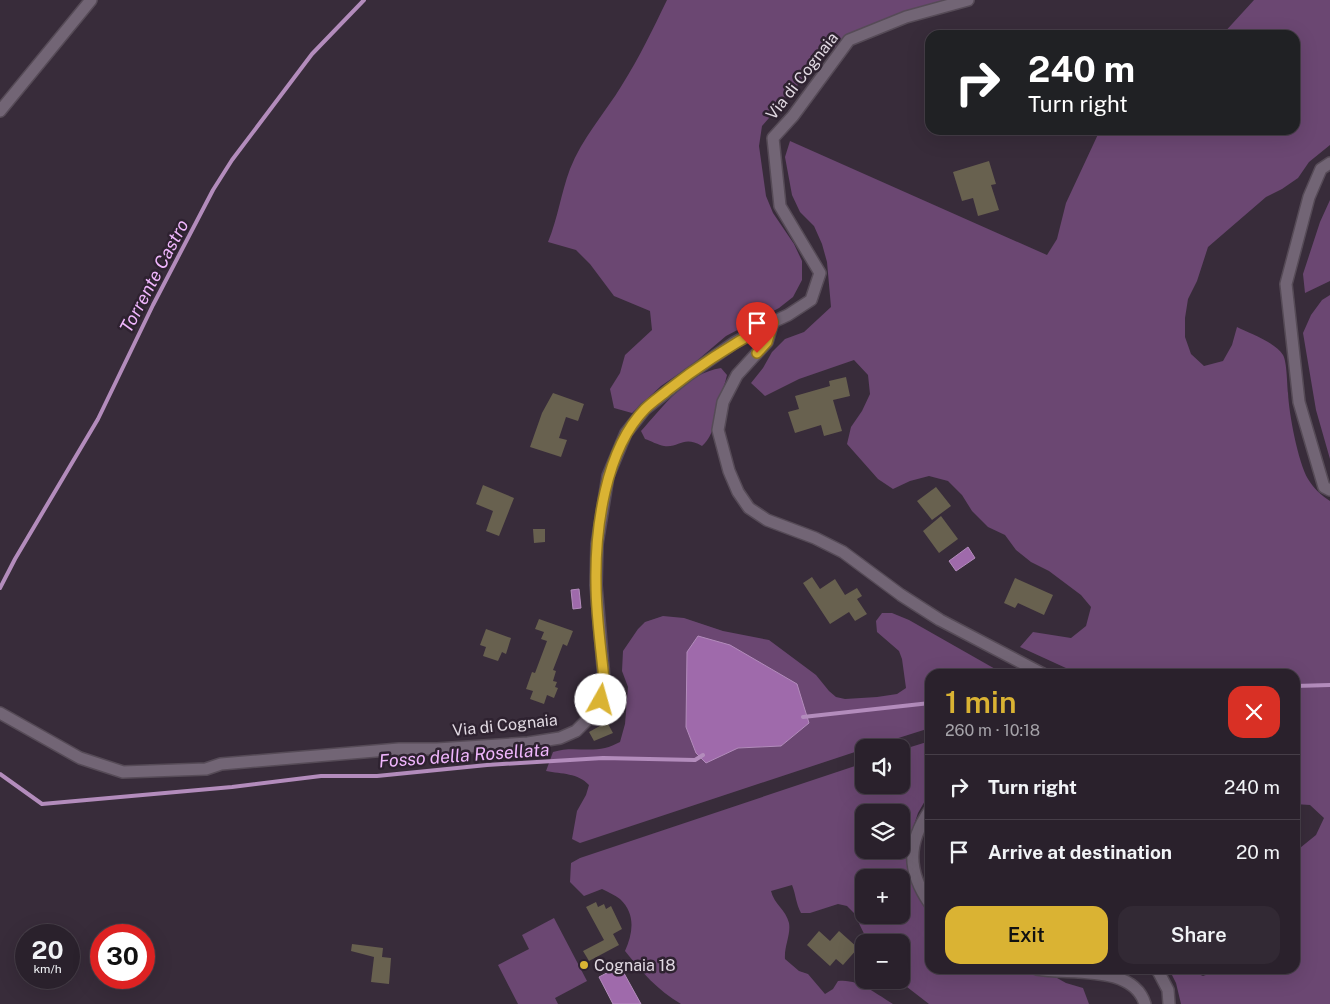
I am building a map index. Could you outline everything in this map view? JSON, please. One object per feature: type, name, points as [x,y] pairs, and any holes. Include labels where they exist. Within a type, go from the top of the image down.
[{"type":"street","points":[[0,111],[91,0]]},
{"type":"street","name":"Via di Cognaia","points":[[0,713],[80,758],[123,772],[206,769],[221,764],[399,749],[437,749],[528,743],[560,738],[576,732],[597,710],[605,690],[596,585],[597,544],[608,476],[626,433],[645,409],[688,375],[734,343],[788,315],[812,300],[820,273],[780,206],[773,138],[794,116],[849,40],[906,17],[968,0]]},
{"type":"street","points":[[1330,163],[1320,170],[1309,197],[1286,284],[1299,402],[1324,487],[1330,490]]},
{"type":"street","points":[[773,322],[767,342],[738,375],[723,402],[718,430],[729,472],[738,492],[749,508],[767,520],[815,538],[842,552],[901,596],[940,620],[1033,669]]},
{"type":"street","points":[[925,818],[913,844],[912,861],[925,897]]},
{"type":"street","points":[[1097,974],[1109,975],[1132,985],[1139,990],[1145,1004]]},
{"type":"street","points":[[1160,974],[1168,990],[1169,1004]]},
{"type":"shaded area","points":[[667,0],[952,0],[857,34],[825,54],[762,126],[759,146],[766,196],[773,213],[794,244],[802,261],[802,280],[793,297],[779,308],[726,336],[693,364],[661,386],[632,413],[614,408],[610,389],[620,373],[625,355],[652,330],[650,311],[614,296],[590,264],[576,250],[548,242],[575,158],[587,136],[628,75]]},
{"type":"shaded area","points":[[1254,0],[1330,0],[1330,145],[1309,162],[1298,178],[1266,197],[1208,247],[1197,281],[1188,299],[1185,337],[1191,354],[1204,366],[1223,361],[1232,345],[1237,327],[1268,342],[1279,350],[1283,355],[1285,363],[1290,413],[1304,471],[1310,483],[1330,501],[1330,1004],[1181,1004],[1176,983],[1172,974],[1198,974],[1203,976],[1208,974],[1300,974],[1300,848],[1316,835],[1324,818],[1310,805],[1300,804],[1300,669],[1068,669],[1020,647],[1033,632],[1071,638],[1086,626],[1091,607],[1081,595],[1049,571],[1031,562],[1016,550],[1005,535],[988,527],[972,511],[962,495],[948,481],[929,476],[910,481],[893,489],[878,479],[847,444],[851,427],[862,411],[870,394],[868,375],[854,360],[799,379],[765,396],[751,383],[763,368],[772,352],[785,339],[804,332],[831,307],[827,262],[822,244],[814,226],[800,212],[792,195],[785,157],[790,141],[1047,255],[1057,239],[1066,203],[1098,135],[1300,135],[1300,30],[1227,30]]},
{"type":"shaded area","points":[[1330,200],[1330,281],[1305,293],[1303,274],[1320,222]]},
{"type":"shaded area","points":[[1330,295],[1330,459],[1316,410],[1303,333],[1311,315],[1322,300]]},
{"type":"shaded area","points":[[721,368],[727,375],[718,402],[712,431],[702,446],[686,442],[664,446],[645,439],[641,431],[676,392],[697,377]]},
{"type":"shaded area","points":[[968,547],[975,558],[956,571],[949,561]]},
{"type":"shaded area","points":[[579,589],[581,608],[573,609],[571,590]]},
{"type":"shaded area","points":[[882,613],[892,613],[909,620],[995,669],[925,669],[925,730],[895,739],[855,739],[855,752],[580,843],[572,839],[577,811],[589,785],[575,776],[546,771],[553,752],[566,749],[607,748],[620,742],[625,724],[628,687],[622,671],[623,651],[645,622],[663,616],[684,618],[723,631],[769,640],[816,675],[836,697],[845,699],[897,694],[906,688],[899,651],[877,632],[876,621]],"holes":[[[808,723],[781,746],[738,748]]]},
{"type":"shaded area","points":[[698,636],[730,645],[797,684],[809,723],[781,746],[738,748],[706,763],[696,753],[686,727],[687,652]]},
{"type":"shaded area","points":[[925,743],[925,801],[918,813],[910,837],[910,804],[855,804],[855,859],[907,859],[908,869],[855,869],[855,915],[847,906],[838,904],[810,913],[801,913],[792,885],[771,891],[789,923],[785,959],[799,971],[808,974],[825,994],[833,989],[838,981],[852,982],[855,983],[855,989],[869,989],[893,1004],[681,1004],[657,987],[625,951],[632,924],[629,911],[620,899],[602,889],[584,896],[570,882],[571,863],[580,858],[855,766],[855,794],[910,794],[910,747]]},
{"type":"shaded area","points":[[910,874],[925,902],[925,974],[1050,974],[1066,983],[1083,988],[1089,1004],[929,1004],[910,989],[910,934],[864,934],[859,924],[910,924]]},
{"type":"shaded area","points":[[554,918],[587,981],[555,998],[558,1004],[518,1004],[498,965],[529,949],[522,935]]},
{"type":"shaded area","points":[[620,966],[641,1004],[613,1004],[599,977]]},
{"type":"building","points":[[989,161],[996,184],[991,185],[999,210],[978,216],[973,198],[962,201],[953,172]]},
{"type":"building","points":[[846,377],[850,396],[833,400],[842,431],[824,436],[821,425],[795,433],[788,412],[799,409],[795,396],[830,386],[829,381]]},
{"type":"building","points":[[553,393],[584,404],[578,421],[566,417],[559,438],[567,440],[561,457],[530,447],[542,413]]},
{"type":"building","points":[[483,485],[514,498],[499,536],[486,531],[493,511],[476,504]]},
{"type":"building","points":[[936,487],[951,506],[932,520],[917,501]]},
{"type":"building","points":[[941,516],[958,539],[939,553],[923,531]]},
{"type":"building","points":[[533,529],[545,529],[545,542],[534,543]]},
{"type":"building","points":[[812,577],[820,589],[835,579],[845,595],[857,588],[862,596],[857,599],[867,614],[855,621],[849,612],[830,624],[803,583]]},
{"type":"building","points":[[1015,578],[1053,595],[1044,615],[1018,603],[1015,608],[1004,603]]},
{"type":"building","points":[[539,619],[573,631],[567,646],[563,644],[553,670],[556,671],[553,681],[557,682],[555,687],[558,688],[554,698],[547,695],[544,704],[530,699],[533,691],[526,689],[532,672],[535,673],[547,641],[541,639],[544,632],[535,629]]},
{"type":"building","points":[[486,629],[511,638],[506,654],[502,652],[498,661],[483,656],[486,647],[480,645]]},
{"type":"building","points":[[607,722],[613,733],[594,741],[589,732]]},
{"type":"building","points":[[596,902],[598,907],[604,904],[606,909],[611,906],[622,929],[613,934],[619,945],[589,961],[583,951],[604,940],[586,907]]},
{"type":"building","points":[[819,931],[830,941],[839,931],[855,945],[855,951],[843,965],[836,959],[830,966],[807,945]]},
{"type":"building","points":[[352,944],[383,948],[382,957],[391,958],[389,984],[371,982],[374,957],[351,951]]},
{"type":"waterway","name":"Torrente Castro","points":[[0,588],[15,559],[98,419],[153,305],[213,190],[232,160],[312,54],[364,0]]},
{"type":"waterway","name":"Fosso della Rosellata","points":[[1300,686],[1330,685]]},
{"type":"waterway","name":"Fosso della Rosellata","points":[[803,717],[925,704]]},
{"type":"waterway","name":"Fosso della Rosellata","points":[[0,774],[42,804],[232,787],[321,776],[377,776],[487,765],[603,758],[695,760],[703,755]]},
{"type":"place","name":"Cognaia 18","points":[[584,965]]},
{"type":"route","points":[[601,700],[605,690],[596,585],[597,544],[608,476],[626,433],[645,409],[688,375],[734,343],[773,322],[767,342],[757,353]]}]
